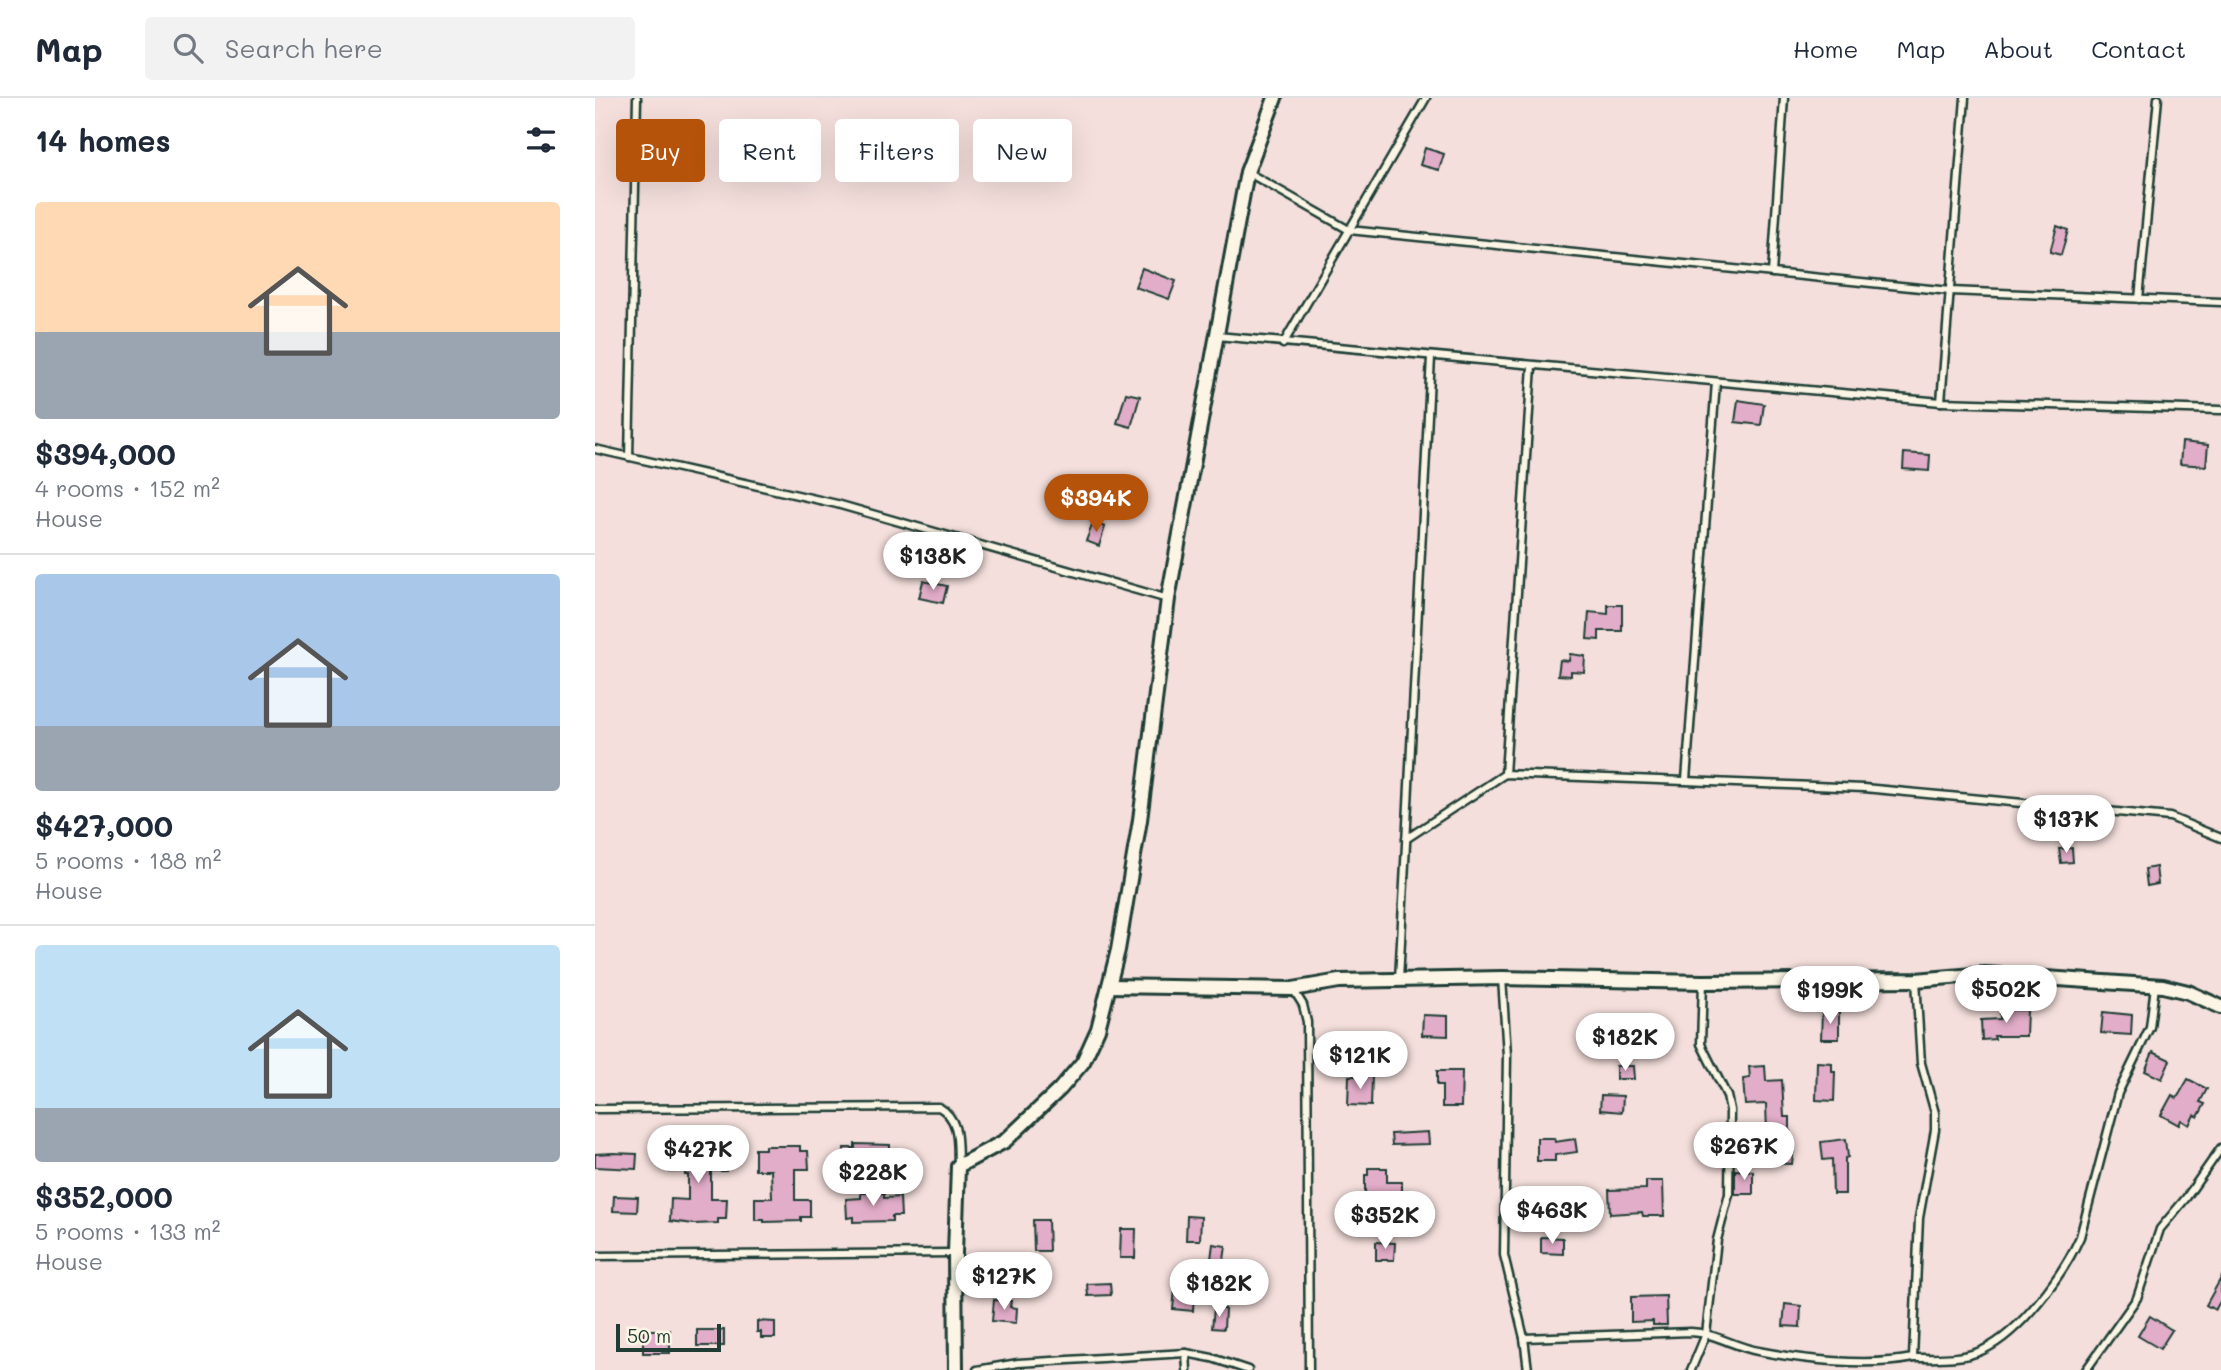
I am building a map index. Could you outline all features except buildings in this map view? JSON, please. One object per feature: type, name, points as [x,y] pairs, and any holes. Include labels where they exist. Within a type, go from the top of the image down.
[{"type":"street","points":[[956,1370],[954,1253],[958,1166],[1005,1141],[1060,1089],[1083,1062],[1098,1029],[1109,986],[1118,950],[1140,820],[1168,599],[1247,172],[1275,98]]},
{"type":"street","points":[[1109,986],[1293,989],[1339,981],[1502,978],[1703,982],[1916,979],[1985,974],[2155,986],[2188,992],[2221,1007]]},
{"type":"lane","points":[[629,457],[637,98]]},
{"type":"lane","points":[[1283,344],[1426,98]]},
{"type":"lane","points":[[1772,273],[1784,98]]},
{"type":"lane","points":[[1941,402],[1965,98]]},
{"type":"lane","points":[[2139,299],[2158,98]]},
{"type":"lane","points":[[1247,172],[1349,230],[1950,291],[2221,302]]},
{"type":"lane","points":[[1217,336],[1941,402],[2221,411]]},
{"type":"lane","points":[[1399,980],[1431,357]]},
{"type":"lane","points":[[1505,774],[1532,366]]},
{"type":"lane","points":[[1685,780],[1716,382]]},
{"type":"lane","points":[[595,449],[837,504],[1168,599]]},
{"type":"lane","points":[[1406,839],[1505,774],[1864,788],[2170,817],[2221,838]]},
{"type":"lane","points":[[1502,978],[1507,1055],[1504,1255],[1524,1338],[1528,1370]]},
{"type":"lane","points":[[1913,1358],[1919,1218],[1935,1130],[1935,1113],[1921,1063],[1916,979]]},
{"type":"lane","points":[[1691,1370],[1706,1334],[1717,1240],[1729,1194],[1730,1110],[1723,1086],[1701,1044],[1703,982]]},
{"type":"lane","points":[[1524,1338],[1691,1332],[1706,1334],[1758,1351],[1842,1361],[1887,1362],[1913,1358],[1958,1357],[1983,1350],[2016,1326],[2046,1292],[2071,1256],[2080,1237],[2118,1093],[2150,1027],[2155,986]]},
{"type":"lane","points":[[1293,989],[1303,1005],[1307,1022],[1309,1370]]},
{"type":"lane","points":[[595,1109],[939,1107],[956,1126],[958,1166]]},
{"type":"lane","points":[[2086,1370],[2137,1298],[2160,1229],[2186,1198],[2221,1148]]},
{"type":"lane","points":[[595,1256],[954,1253]]},
{"type":"lane","points":[[977,1370],[1018,1363],[1186,1353],[1248,1370]]},
{"type":"lane","points":[[1186,1353],[1187,1370]]}]
